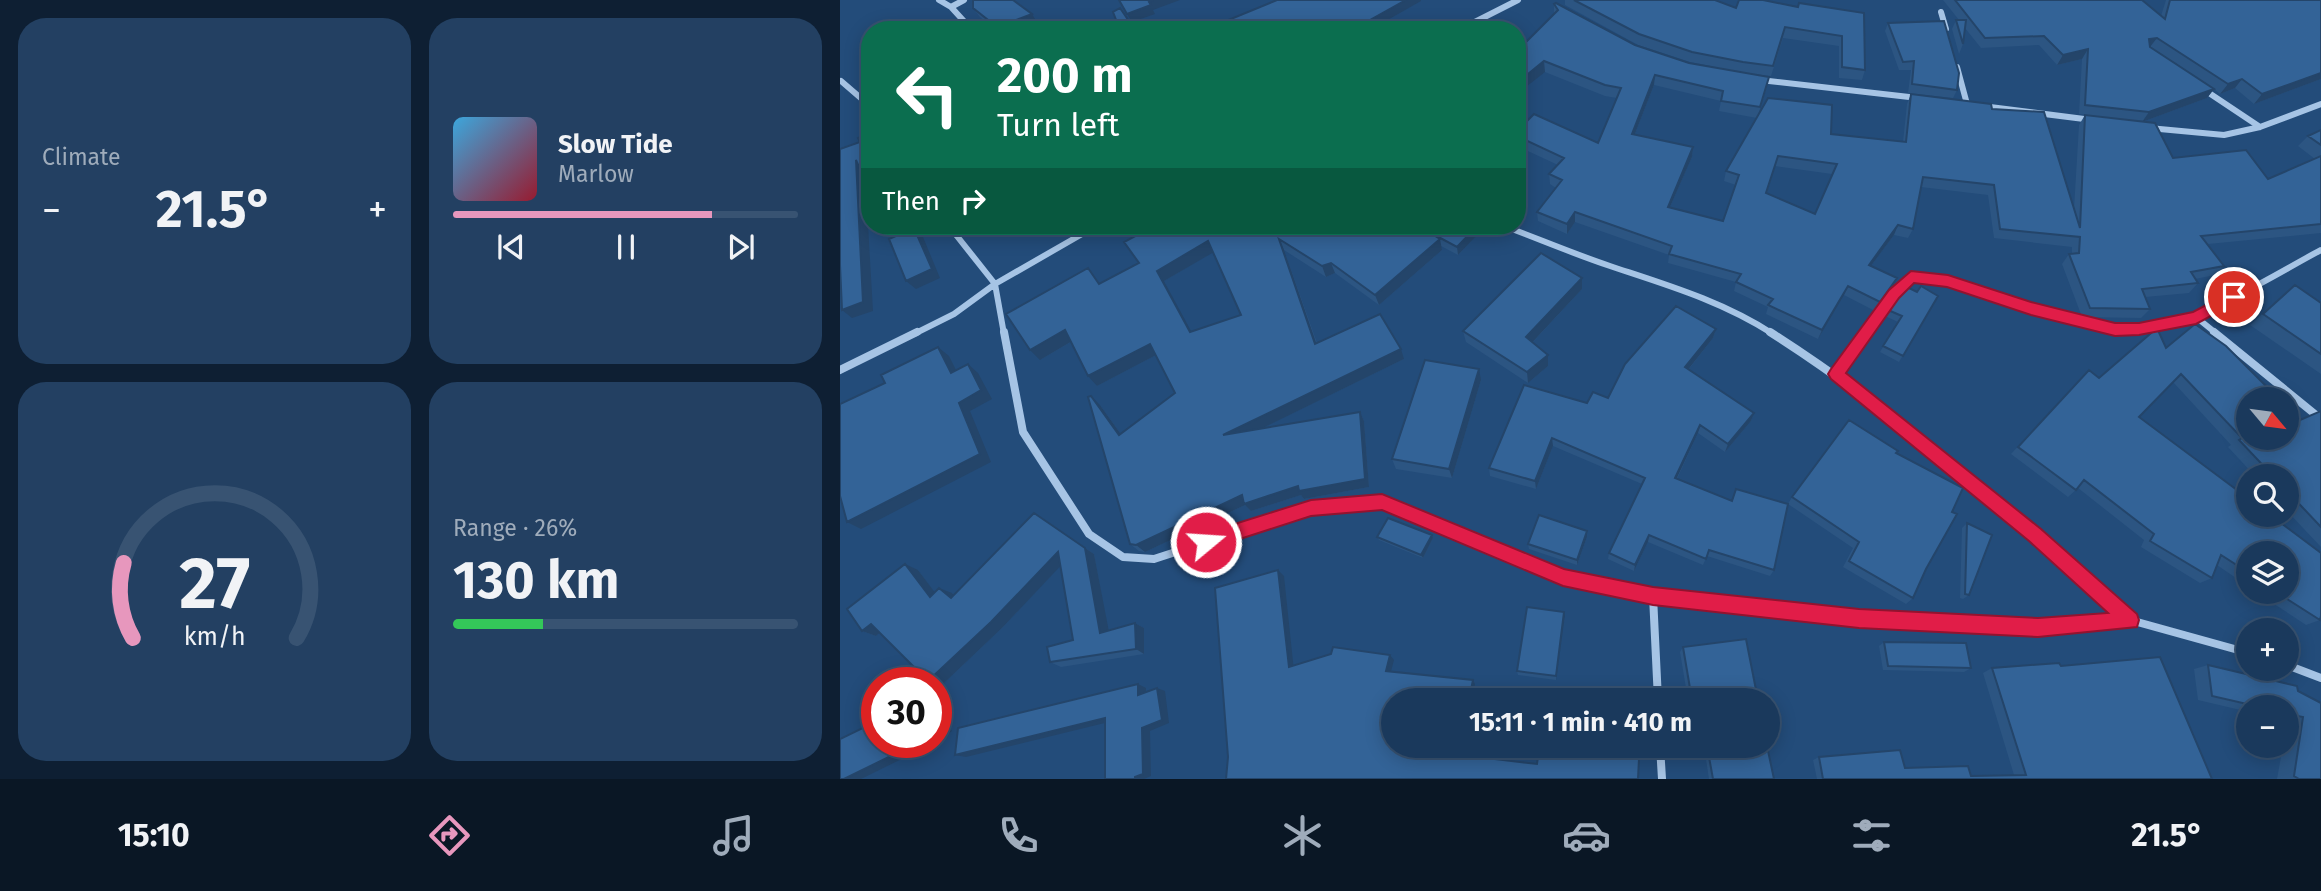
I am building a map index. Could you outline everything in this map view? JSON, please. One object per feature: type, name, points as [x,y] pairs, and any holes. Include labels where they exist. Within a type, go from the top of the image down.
[{"type":"street","points":[[939,0],[951,7],[964,21]]},
{"type":"street","points":[[951,7],[964,0]]},
{"type":"street","points":[[1477,21],[1518,0]]},
{"type":"street","points":[[1941,12],[1948,38]]},
{"type":"street","points":[[1956,64],[1967,104]]},
{"type":"street","points":[[1754,79],[1927,99]]},
{"type":"street","points":[[841,81],[861,98]]},
{"type":"street","points":[[2193,82],[2260,127]]},
{"type":"street","points":[[1954,102],[2101,121]]},
{"type":"street","points":[[2140,127],[2224,135],[2260,127],[2321,104]]},
{"type":"street","points":[[1526,234],[1607,265],[1699,295],[1748,318],[1836,374],[2035,535],[2130,620]]},
{"type":"street","points":[[955,235],[995,284],[1023,432],[1089,534],[1123,556],[1154,559],[1311,508],[1382,502],[1563,578],[1653,596],[1859,618],[2038,628],[2130,620],[2236,649]]},
{"type":"street","points":[[840,370],[954,314],[995,284],[1080,235]]},
{"type":"street","points":[[1836,374],[1894,294],[1911,277],[1948,281],[2031,309],[2115,330],[2139,329],[2196,317],[2321,250]]},
{"type":"street","points":[[2196,317],[2316,415]]},
{"type":"street","points":[[1653,596],[1657,688]]},
{"type":"street","points":[[2299,670],[2321,678]]},
{"type":"street","points":[[1661,758],[1662,779]]},
{"type":"building","points":[[973,0],[1013,0],[1032,14],[1013,21],[989,21],[973,8]]},
{"type":"building","points":[[1119,0],[1153,0],[1149,2],[1151,5],[1127,14]]},
{"type":"building","points":[[1277,0],[1406,0],[1368,21],[1226,21]]},
{"type":"building","points":[[1574,0],[1715,0],[1736,8],[1739,0],[1763,0],[1798,7],[1799,3],[1864,13],[1865,70],[1842,67],[1842,36],[1785,27],[1773,66],[1743,62],[1692,52],[1639,34]]},
{"type":"building","points":[[1955,0],[2142,0],[2165,19],[2170,0],[2321,0],[2321,73],[2262,94],[2242,79],[2228,84],[2157,38],[2149,39],[2150,47],[2214,89],[2149,112],[2085,105],[2088,49],[2063,55],[2044,36],[1985,38]]},
{"type":"building","points":[[1556,3],[1635,45],[1689,63],[1769,77],[1760,107],[1721,101],[1723,91],[1655,75],[1632,134],[1693,147],[1668,207],[1723,221],[1739,175],[1726,171],[1768,98],[1832,105],[1831,134],[1906,142],[1911,94],[1991,104],[1992,109],[2044,112],[2080,228],[2085,115],[2155,123],[2173,158],[2246,150],[2268,179],[2321,156],[2321,224],[2201,236],[2224,266],[2191,272],[2198,283],[2142,289],[2150,309],[2090,308],[2069,254],[2079,253],[2080,237],[2000,229],[1994,185],[1923,177],[1913,229],[1898,225],[1869,265],[1897,278],[1880,302],[1848,286],[1822,330],[1768,305],[1773,299],[1736,282],[1741,274],[1669,254],[1672,246],[1575,212],[1567,224],[1537,212],[1562,180],[1549,174],[1564,158],[1526,140],[1526,122],[1534,114],[1598,143],[1621,88],[1605,85],[1544,61],[1526,76],[1526,42],[1558,10],[1554,4]],"holes":[[[1778,156],[1837,164],[1815,214],[1766,193]]]},
{"type":"building","points":[[1120,8],[1129,21],[1116,21],[1113,12]]},
{"type":"building","points":[[1956,20],[1966,20],[1963,44]]},
{"type":"building","points":[[1944,21],[1959,73],[1957,90],[1912,84],[1914,61],[1903,62],[1888,23]]},
{"type":"building","points":[[2321,130],[2321,145],[2308,136]]},
{"type":"building","points":[[861,137],[861,166],[856,160],[863,302],[842,310],[840,149],[860,142],[858,138]]},
{"type":"building","points":[[898,235],[917,235],[932,269],[906,281],[889,239]]},
{"type":"building","points":[[1137,235],[1434,235],[1440,239],[1375,295],[1331,263],[1322,266],[1279,239],[1315,344],[1380,314],[1401,349],[1223,435],[1360,412],[1365,479],[1299,491],[1298,486],[1244,504],[1242,495],[1136,545],[1130,544],[1088,397],[1091,396],[1119,435],[1175,393],[1150,344],[1088,376],[1065,330],[1030,350],[1006,314],[1088,268],[1099,284],[1139,263],[1124,242]],"holes":[[[1208,241],[1241,315],[1190,332],[1157,271]]]},
{"type":"building","points":[[1435,235],[1468,235],[1457,247]]},
{"type":"building","points":[[1541,253],[1582,278],[1526,337],[1548,355],[1527,372],[1463,331]]},
{"type":"building","points":[[2295,285],[2321,303],[2321,354],[2263,314]]},
{"type":"building","points":[[1921,286],[1938,296],[1903,356],[1883,346],[1902,316],[1888,310],[1907,287],[1917,292]]},
{"type":"building","points":[[1676,306],[1716,329],[1685,367],[1754,413],[1728,444],[1700,425],[1675,478],[1732,501],[1736,489],[1788,504],[1774,570],[1709,550],[1706,559],[1649,535],[1635,565],[1609,553],[1645,478],[1552,438],[1535,481],[1489,468],[1524,385],[1587,403],[1593,392],[1608,398],[1625,364]]},
{"type":"building","points":[[2195,324],[2226,346],[2267,387],[2236,387],[2236,432],[2181,374],[2139,417],[2236,489],[2236,527],[2286,527],[2321,553],[2320,620],[2295,604],[2299,604],[2299,541],[2236,541],[2236,565],[2221,555],[2212,578],[2150,541],[2154,534],[2084,480],[2076,490],[2018,447],[2089,370],[2099,378],[2157,328],[2166,348]]},
{"type":"building","points":[[938,347],[951,373],[968,364],[981,390],[959,403],[980,454],[847,522],[840,496],[840,404],[885,383],[881,375]]},
{"type":"building","points":[[1425,360],[1479,369],[1449,469],[1392,459]]},
{"type":"building","points":[[2321,411],[2321,527],[2299,504],[2299,464],[2262,464],[2248,450],[2300,450],[2300,420]]},
{"type":"building","points":[[1849,420],[1898,451],[1896,453],[1963,488],[1952,512],[1957,514],[1913,598],[1849,561],[1859,542],[1792,497]]},
{"type":"building","points":[[1034,513],[1085,548],[1100,633],[1135,623],[1136,649],[1050,662],[1047,647],[1073,640],[1058,552],[991,622],[943,667],[914,667],[871,624],[862,631],[847,609],[905,564],[930,597],[939,588],[951,598]]},
{"type":"building","points":[[1539,515],[1587,531],[1577,560],[1528,544]]},
{"type":"building","points":[[1388,518],[1432,535],[1421,555],[1377,537]]},
{"type":"building","points":[[1967,523],[1992,535],[1969,595],[1965,594]]},
{"type":"building","points":[[1278,570],[1289,667],[1331,654],[1333,647],[1390,655],[1386,671],[1473,680],[1471,688],[1381,688],[1381,758],[1486,758],[1537,764],[1538,758],[1629,758],[1639,759],[1638,779],[1226,779],[1228,757],[1215,588]]},
{"type":"building","points":[[1527,607],[1564,612],[1556,676],[1517,671]]},
{"type":"building","points":[[1746,639],[1756,688],[1690,688],[1683,647]]},
{"type":"building","points":[[1884,642],[1966,643],[1971,668],[1888,666]]},
{"type":"building","points":[[2160,657],[2212,779],[1823,779],[1819,757],[1900,750],[1905,768],[1968,766],[1971,776],[2026,775],[1992,668],[2059,663],[2061,666]]},
{"type":"building","points":[[2208,665],[2236,672],[2236,681],[2276,681],[2297,686],[2298,691],[2321,703],[2321,779],[2299,779],[2294,776],[2297,758],[2299,758],[2303,717],[2299,716],[2299,695],[2236,695],[2236,702],[2212,696]]},
{"type":"building","points":[[1138,684],[1138,695],[1157,688],[1162,720],[1142,728],[1143,774],[1135,779],[1105,779],[1105,718],[955,755],[958,728]]},
{"type":"building","points":[[861,729],[861,758],[887,758],[840,779],[840,739]]},
{"type":"building","points":[[1709,758],[1770,758],[1774,779],[1713,779]]},
{"type":"route","points":[[1206,542],[1311,508],[1382,502],[1469,536],[1563,578],[1653,596],[1859,618],[2038,628],[2130,620],[2035,535],[1836,374],[1894,294],[1911,277],[1948,281],[2031,309],[2115,330],[2139,329],[2196,317],[2234,297]]}]
